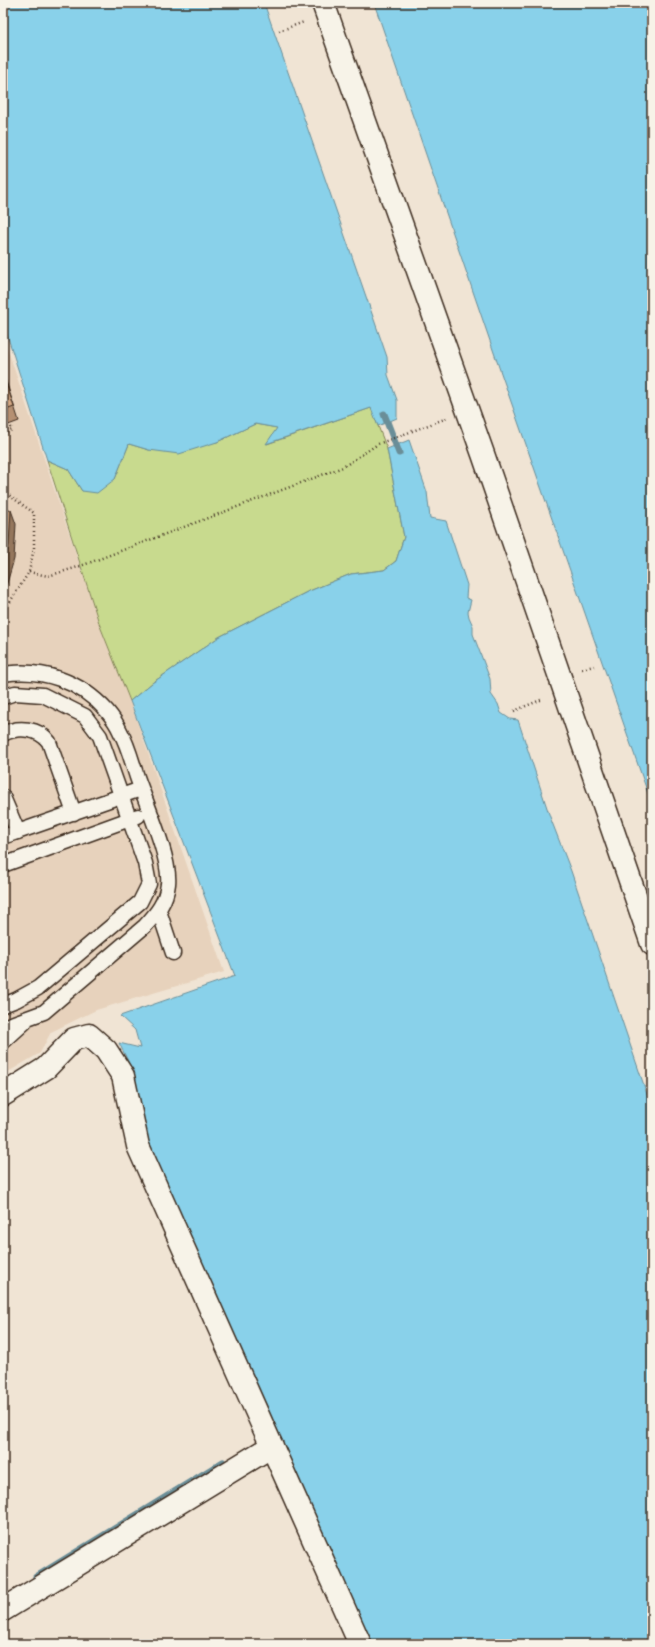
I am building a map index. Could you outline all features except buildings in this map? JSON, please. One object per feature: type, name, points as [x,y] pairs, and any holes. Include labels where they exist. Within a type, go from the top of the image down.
[{"type":"street","points":[[323,3],[483,454],[652,944]]},
{"type":"street","points":[[3,1095],[46,1068],[74,1039],[89,1035],[106,1050],[123,1076],[138,1146],[360,1644]]},
{"type":"street","points":[[3,1610],[272,1446]]},
{"type":"lane","points":[[3,674],[16,672],[38,673],[58,678],[73,684],[95,699],[108,712],[121,732],[166,861],[168,883],[159,911],[145,926],[44,1012],[3,1027]]},
{"type":"lane","points":[[3,697],[16,693],[43,695],[85,716],[100,736],[145,864],[149,884],[140,902],[38,988],[16,1000],[3,1004]]},
{"type":"lane","points":[[3,734],[9,731],[36,730],[44,736],[49,742],[74,813]]},
{"type":"lane","points":[[3,837],[141,789]]},
{"type":"lane","points":[[3,797],[18,832]]},
{"type":"lane","points":[[3,864],[149,812]]},
{"type":"lane","points":[[159,911],[173,953]]},
{"type":"lane","points":[[3,1042],[29,1017]]},
{"type":"path","points":[[29,572],[48,576],[78,567],[343,466],[378,444],[451,417]]},
{"type":"path","points":[[3,434],[12,430],[10,425]]},
{"type":"path","points":[[3,492],[34,513],[34,548],[29,572],[3,613]]},
{"type":"shaded area","points":[[3,335],[100,626],[130,701],[224,972],[96,1010],[51,1032],[40,1053],[3,1075]]},
{"type":"green space","points":[[371,408],[387,449],[404,537],[396,561],[384,570],[351,574],[307,592],[219,637],[152,683],[130,701],[100,626],[47,460],[68,469],[82,491],[115,479],[129,444],[149,450],[217,442],[255,424],[278,428],[267,444]]},
{"type":"water","points":[[3,3],[264,3],[387,357],[388,375],[397,400],[397,418],[378,426],[371,408],[266,444],[277,428],[255,424],[217,442],[179,454],[149,450],[129,444],[115,479],[97,493],[82,491],[68,469],[47,460],[3,322]]},
{"type":"water","points":[[374,3],[652,3],[652,805],[501,373]]},
{"type":"water","points":[[409,440],[427,492],[430,518],[446,521],[467,585],[466,598],[471,600],[468,612],[469,617],[473,626],[473,634],[490,679],[491,694],[498,704],[501,713],[510,719],[518,720],[550,817],[571,871],[652,1109],[652,1644],[370,1644],[317,1520],[145,1134],[132,1069],[119,1043],[140,1048],[135,1030],[120,1016],[235,976],[130,701],[152,683],[219,637],[307,592],[351,574],[384,570],[396,561],[404,537],[387,449]]},
{"type":"waterway","points":[[384,414],[399,453]]},
{"type":"waterway","points":[[36,1577],[223,1462]]}]
